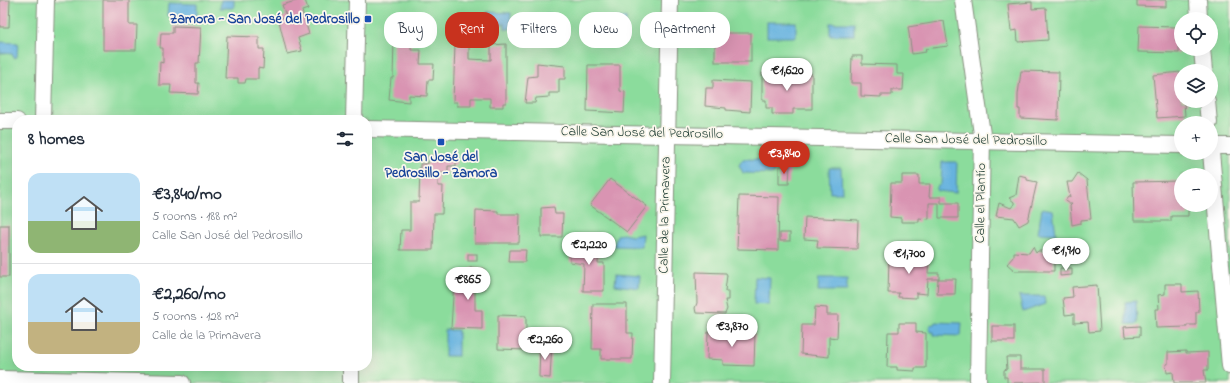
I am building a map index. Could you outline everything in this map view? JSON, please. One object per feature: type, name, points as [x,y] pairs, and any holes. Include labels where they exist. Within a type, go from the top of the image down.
[{"type":"street","points":[[43,115],[46,0]]},
{"type":"street","points":[[354,115],[357,0]]},
{"type":"street","name":"Calle de la Primavera","points":[[662,383],[670,0]]},
{"type":"street","name":"Calle el Plantío","points":[[963,0],[982,140],[978,383]]},
{"type":"street","points":[[1198,0],[1199,12]]},
{"type":"street","points":[[0,121],[12,121]]},
{"type":"street","name":"Calle San José del Pedrosillo","points":[[372,129],[1174,145]]},
{"type":"street","points":[[1218,146],[1230,146]]},
{"type":"street","points":[[1212,160],[1230,366]]},
{"type":"street","points":[[351,371],[351,383]]},
{"type":"street","points":[[0,379],[37,376],[182,383]]},
{"type":"green space","points":[[0,0],[1230,0],[1230,383],[0,383]]},
{"type":"water","points":[[221,0],[234,0],[234,8],[220,8]]},
{"type":"water","points":[[169,3],[197,4],[197,22],[192,22],[192,17],[168,16]]},
{"type":"water","points":[[499,12],[507,13],[507,29],[505,29],[505,24],[499,24]]},
{"type":"water","points":[[767,22],[796,22],[796,37],[767,37]]},
{"type":"water","points":[[830,23],[854,23],[854,35],[830,35]]},
{"type":"water","points":[[0,42],[18,43],[17,57],[14,58],[12,54],[0,53]]},
{"type":"water","points":[[743,159],[775,160],[774,174],[743,173],[739,165]]},
{"type":"water","points":[[942,162],[957,162],[956,193],[937,191],[937,187],[941,184]]},
{"type":"water","points":[[829,168],[841,168],[842,193],[830,193]]},
{"type":"water","points":[[1042,208],[1053,210],[1056,234],[1038,233]]},
{"type":"water","points":[[623,234],[632,236],[643,234],[642,247],[614,246],[617,235]]},
{"type":"water","points":[[616,274],[640,276],[639,288],[615,285]]},
{"type":"water","points":[[755,277],[770,278],[769,305],[754,304]]},
{"type":"water","points":[[819,278],[847,278],[847,291],[818,291]]},
{"type":"water","points":[[1019,296],[1044,296],[1045,304],[1023,312]]},
{"type":"water","points":[[1136,301],[1137,324],[1126,324],[1125,302]]},
{"type":"water","points":[[935,322],[962,323],[961,336],[934,335],[934,332],[931,332],[929,328],[930,325],[934,324]]},
{"type":"water","points":[[445,330],[458,330],[458,356],[445,356]]},
{"type":"building","points":[[0,0],[10,0],[9,27],[0,27]]},
{"type":"building","points":[[103,0],[129,0],[129,25],[137,25],[136,50],[103,50]]},
{"type":"building","points":[[299,0],[305,0],[308,9],[302,11],[309,34],[298,38],[302,51],[287,54],[279,21],[279,19],[286,16],[282,5]]},
{"type":"building","points":[[1137,0],[1166,0],[1166,7],[1137,6]]},
{"type":"building","points":[[1032,2],[1032,9],[1046,8],[1048,40],[1018,42],[1017,30],[1011,31],[1008,4]]},
{"type":"building","points":[[944,21],[948,46],[925,49],[926,52],[912,54],[908,27]]},
{"type":"building","points":[[173,26],[201,27],[199,63],[196,63],[196,83],[199,83],[198,94],[170,93],[171,85],[159,85],[160,62],[163,63],[163,48],[160,48],[161,33],[173,33]]},
{"type":"building","points":[[1139,26],[1174,27],[1174,53],[1138,52]]},
{"type":"building","points":[[730,33],[751,33],[751,62],[715,62],[715,48],[730,48]]},
{"type":"building","points":[[227,36],[259,37],[259,49],[264,49],[263,69],[258,68],[258,79],[246,79],[245,83],[238,83],[238,78],[225,78]]},
{"type":"building","points":[[499,44],[506,44],[506,103],[503,103],[503,107],[490,107],[490,98],[471,98],[471,106],[457,106],[457,102],[453,102],[455,48],[469,48],[469,59],[491,60],[491,48],[499,48]]},
{"type":"building","points":[[394,48],[411,48],[411,50],[421,50],[420,64],[434,64],[433,80],[428,80],[427,96],[409,95],[409,102],[389,100],[391,78],[393,78]]},
{"type":"building","points":[[852,56],[862,56],[862,64],[897,65],[897,74],[904,74],[903,90],[892,90],[892,95],[881,95],[881,97],[861,96],[861,83],[851,83]]},
{"type":"building","points":[[537,63],[565,66],[565,79],[559,79],[559,93],[549,93],[549,97],[536,98],[535,103],[525,103],[528,77],[537,76]]},
{"type":"building","points":[[588,65],[620,65],[620,91],[625,92],[624,113],[587,111]]},
{"type":"building","points":[[1021,71],[1059,72],[1058,120],[1020,118],[1020,109],[1018,109],[1018,95]]},
{"type":"building","points":[[762,73],[812,74],[812,109],[793,109],[793,114],[772,114],[772,108],[766,108],[766,100],[762,100]]},
{"type":"building","points":[[1174,73],[1174,108],[1184,108],[1185,116],[1157,118],[1153,75]]},
{"type":"building","points":[[713,80],[751,82],[750,112],[705,106],[706,88],[713,88]]},
{"type":"building","points":[[428,156],[456,156],[456,166],[448,166],[448,173],[438,173],[438,186],[443,186],[442,214],[434,214],[433,250],[400,250],[401,230],[410,230],[410,202],[419,202],[420,164],[428,164]]},
{"type":"building","points":[[779,166],[790,166],[789,184],[779,184]]},
{"type":"building","points":[[1078,173],[1087,180],[1091,219],[1081,220],[1081,223],[1072,225],[1070,206],[1072,204],[1065,201],[1068,197],[1070,197],[1067,182],[1072,182]]},
{"type":"building","points":[[902,175],[919,175],[919,184],[930,184],[929,197],[941,197],[941,203],[958,203],[958,218],[939,218],[939,203],[929,203],[929,219],[919,218],[919,222],[901,222],[901,218],[890,217],[891,183],[902,183]]},
{"type":"building","points":[[1019,175],[1027,177],[1027,180],[1037,182],[1028,221],[1019,226],[1014,218],[996,216],[999,203],[1011,208],[1014,204],[1014,202],[1009,198],[1016,195]]},
{"type":"building","points":[[610,179],[647,206],[627,232],[590,205]]},
{"type":"building","points":[[1174,181],[1174,212],[1188,212],[1188,216],[1171,216],[1171,221],[1134,221],[1133,182]]},
{"type":"building","points":[[739,196],[779,197],[778,250],[737,249]]},
{"type":"building","points":[[554,207],[555,214],[563,214],[562,237],[541,237],[541,208]]},
{"type":"building","points":[[476,210],[498,211],[498,214],[520,214],[519,243],[475,243]]},
{"type":"building","points":[[805,217],[858,220],[857,249],[817,248],[818,240],[804,239]]},
{"type":"building","points":[[0,225],[9,225],[9,277],[0,277]]},
{"type":"building","points":[[780,233],[790,233],[790,241],[780,241]]},
{"type":"building","points":[[570,245],[599,245],[598,263],[604,263],[604,291],[583,291],[584,264],[570,262]]},
{"type":"building","points":[[1033,247],[1036,253],[1038,251],[1057,251],[1057,260],[1054,260],[1054,271],[1015,271],[1007,264],[1014,256],[1014,252],[1029,253]]},
{"type":"building","points":[[510,250],[526,250],[525,262],[509,262]]},
{"type":"building","points":[[917,250],[917,259],[929,259],[928,273],[939,273],[939,279],[928,279],[927,294],[916,293],[916,298],[898,297],[899,293],[888,293],[889,258],[900,258],[900,251]]},
{"type":"building","points":[[468,254],[477,254],[477,261],[468,261]]},
{"type":"building","points":[[470,268],[485,269],[484,289],[475,289],[475,310],[482,310],[482,329],[451,328],[454,280],[470,279]]},
{"type":"building","points":[[1060,268],[1072,268],[1072,275],[1060,276]]},
{"type":"building","points":[[696,272],[726,273],[725,291],[728,291],[728,300],[725,300],[727,309],[725,314],[696,313]]},
{"type":"building","points":[[938,279],[956,279],[955,294],[937,294]]},
{"type":"building","points":[[1165,284],[1182,284],[1182,292],[1198,291],[1199,312],[1196,312],[1196,325],[1187,325],[1187,327],[1156,328],[1155,309],[1159,309],[1158,295],[1165,294]]},
{"type":"building","points":[[1097,285],[1100,331],[1089,332],[1088,322],[1074,323],[1074,314],[1065,315],[1063,298],[1073,297],[1072,287]]},
{"type":"building","points":[[593,304],[627,304],[627,333],[633,333],[632,359],[601,359],[601,349],[592,349]]},
{"type":"building","points":[[815,307],[827,308],[827,315],[838,315],[837,338],[829,337],[829,357],[801,354],[802,325],[814,325]]},
{"type":"building","points":[[498,315],[526,316],[526,350],[498,349]]},
{"type":"building","points":[[899,323],[916,323],[916,332],[926,333],[926,368],[915,368],[915,371],[897,370],[897,367],[887,367],[888,332],[899,332]]},
{"type":"building","points":[[992,326],[1014,326],[1014,341],[992,341]]},
{"type":"building","points":[[1140,326],[1140,336],[1125,337],[1124,327]]},
{"type":"building","points":[[708,332],[755,334],[754,366],[723,365],[723,360],[707,359]]},
{"type":"building","points":[[540,344],[552,344],[550,378],[539,377]]},
{"type":"building","points":[[1186,351],[1186,353],[1208,352],[1208,370],[1204,370],[1206,383],[1174,383],[1173,372],[1167,373],[1166,364],[1168,364],[1168,352]]},
{"type":"building","points":[[1006,357],[1020,357],[1020,369],[1045,369],[1045,382],[1007,383],[1007,377],[1004,377],[1004,370],[1007,369]]},
{"type":"place","name":"Zamora - San José del Pedrosillo","points":[[368,19]]},
{"type":"place","name":"San José del Pedrosillo - Zamora","points":[[441,142]]}]
